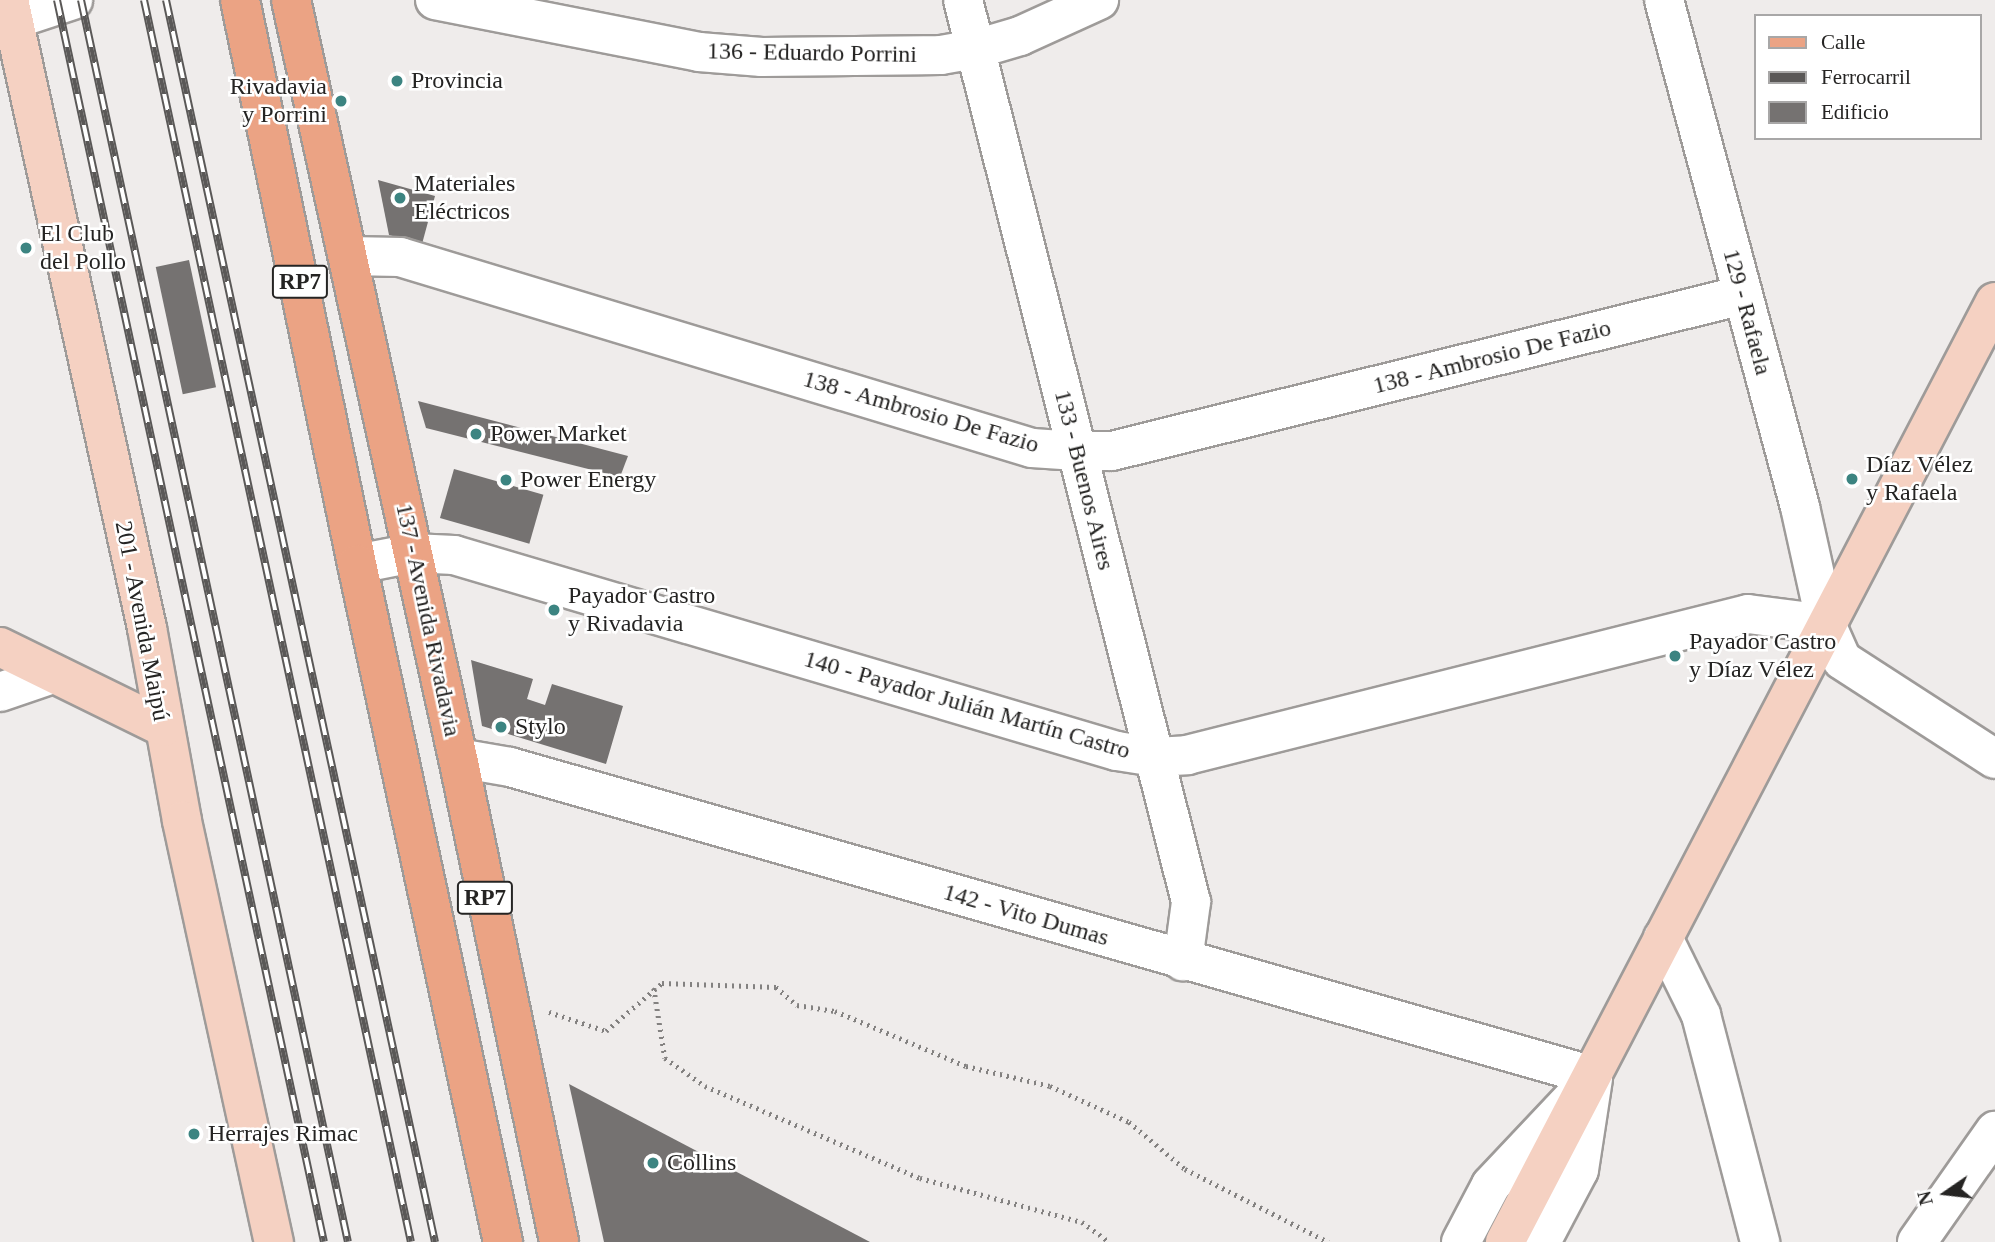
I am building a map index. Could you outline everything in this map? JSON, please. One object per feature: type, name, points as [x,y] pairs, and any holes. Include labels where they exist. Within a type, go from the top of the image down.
[{"type":"main road","name":"RP7","points":[[240,0],[357,564],[503,1242]]},
{"type":"main road","name":"137 - Avenida Rivadavia","points":[[291,0],[458,758],[506,999],[559,1242]]},
{"type":"main road","name":"201 - Avenida Maipú","points":[[7,14],[147,628],[163,727],[274,1242]]},
{"type":"main road","points":[[1505,1242],[1995,302]]},
{"type":"main road","points":[[0,647],[163,727]]},
{"type":"street","points":[[7,14],[73,0]]},
{"type":"street","name":"136 - Eduardo Porrini","points":[[435,0],[699,52],[789,57],[941,55],[976,49],[1020,36],[1099,0]]},
{"type":"street","name":"133 - Buenos Aires","points":[[963,0],[1191,902],[1184,961]]},
{"type":"street","name":"129 - Rafaela","points":[[1664,0],[1800,507],[1826,624],[1842,660],[1995,759]]},
{"type":"street","name":"138 - Ambrosio De Fazio","points":[[349,256],[400,257],[1032,448],[1077,451],[1112,451],[1743,295]]},
{"type":"street","name":"140 - Payador Julián Martín Castro","points":[[357,564],[412,553],[454,555],[1117,751],[1154,757],[1187,755],[1748,614],[1826,624]]},
{"type":"street","points":[[0,692],[54,674]]},
{"type":"street","name":"142 - Vito Dumas","points":[[458,758],[510,767],[1593,1076]]},
{"type":"street","points":[[1663,938],[1701,1015],[1760,1242]]},
{"type":"street","points":[[1461,1242],[1492,1185],[1593,1076]]},
{"type":"street","points":[[1541,1242],[1579,1170],[1593,1076]]},
{"type":"street","points":[[1917,1242],[1995,1131]]},
{"type":"path","points":[[506,999],[606,1031],[654,987],[662,983],[776,986],[797,1005],[835,1011],[966,1066],[1050,1086],[1129,1122],[1185,1169],[1328,1242]]},
{"type":"path","points":[[654,987],[665,1058],[705,1086],[920,1178],[1082,1222],[1110,1242]]},
{"type":"building","points":[[378,180],[435,196],[422,244],[389,235]]},
{"type":"building","points":[[189,260],[216,387],[183,394],[156,267]]},
{"type":"building","points":[[418,401],[628,456],[620,477],[426,428]]},
{"type":"building","points":[[454,469],[543,495],[529,544],[440,518]]},
{"type":"building","points":[[471,660],[533,679],[527,699],[545,705],[552,684],[623,706],[606,764],[482,726]]},
{"type":"building","name":"Collins","points":[[569,1084],[870,1242],[604,1242]]},
{"type":"railway","points":[[57,0],[324,1242]]},
{"type":"railway","points":[[81,0],[348,1242]]},
{"type":"railway","points":[[144,0],[411,1242]]},
{"type":"railway","points":[[166,0],[435,1242]]},
{"type":"place","name":"Provincia","points":[[397,81]]},
{"type":"place","name":"Rivadavia y Porrini","points":[[341,101]]},
{"type":"place","name":"Materiales Eléctricos","points":[[400,198]]},
{"type":"place","name":"El Club del Pollo","points":[[26,248]]},
{"type":"place","name":"Power Market","points":[[476,434]]},
{"type":"place","name":"Díaz Vélez y Rafaela","points":[[1852,479]]},
{"type":"place","name":"Power Energy","points":[[506,480]]},
{"type":"place","name":"Payador Castro y Rivadavia","points":[[554,610]]},
{"type":"place","name":"Payador Castro y Díaz Vélez","points":[[1675,656]]},
{"type":"place","name":"Stylo","points":[[501,727]]},
{"type":"place","name":"Herrajes Rimac","points":[[194,1134]]},
{"type":"place","name":"Collins","points":[[653,1163]]}]
